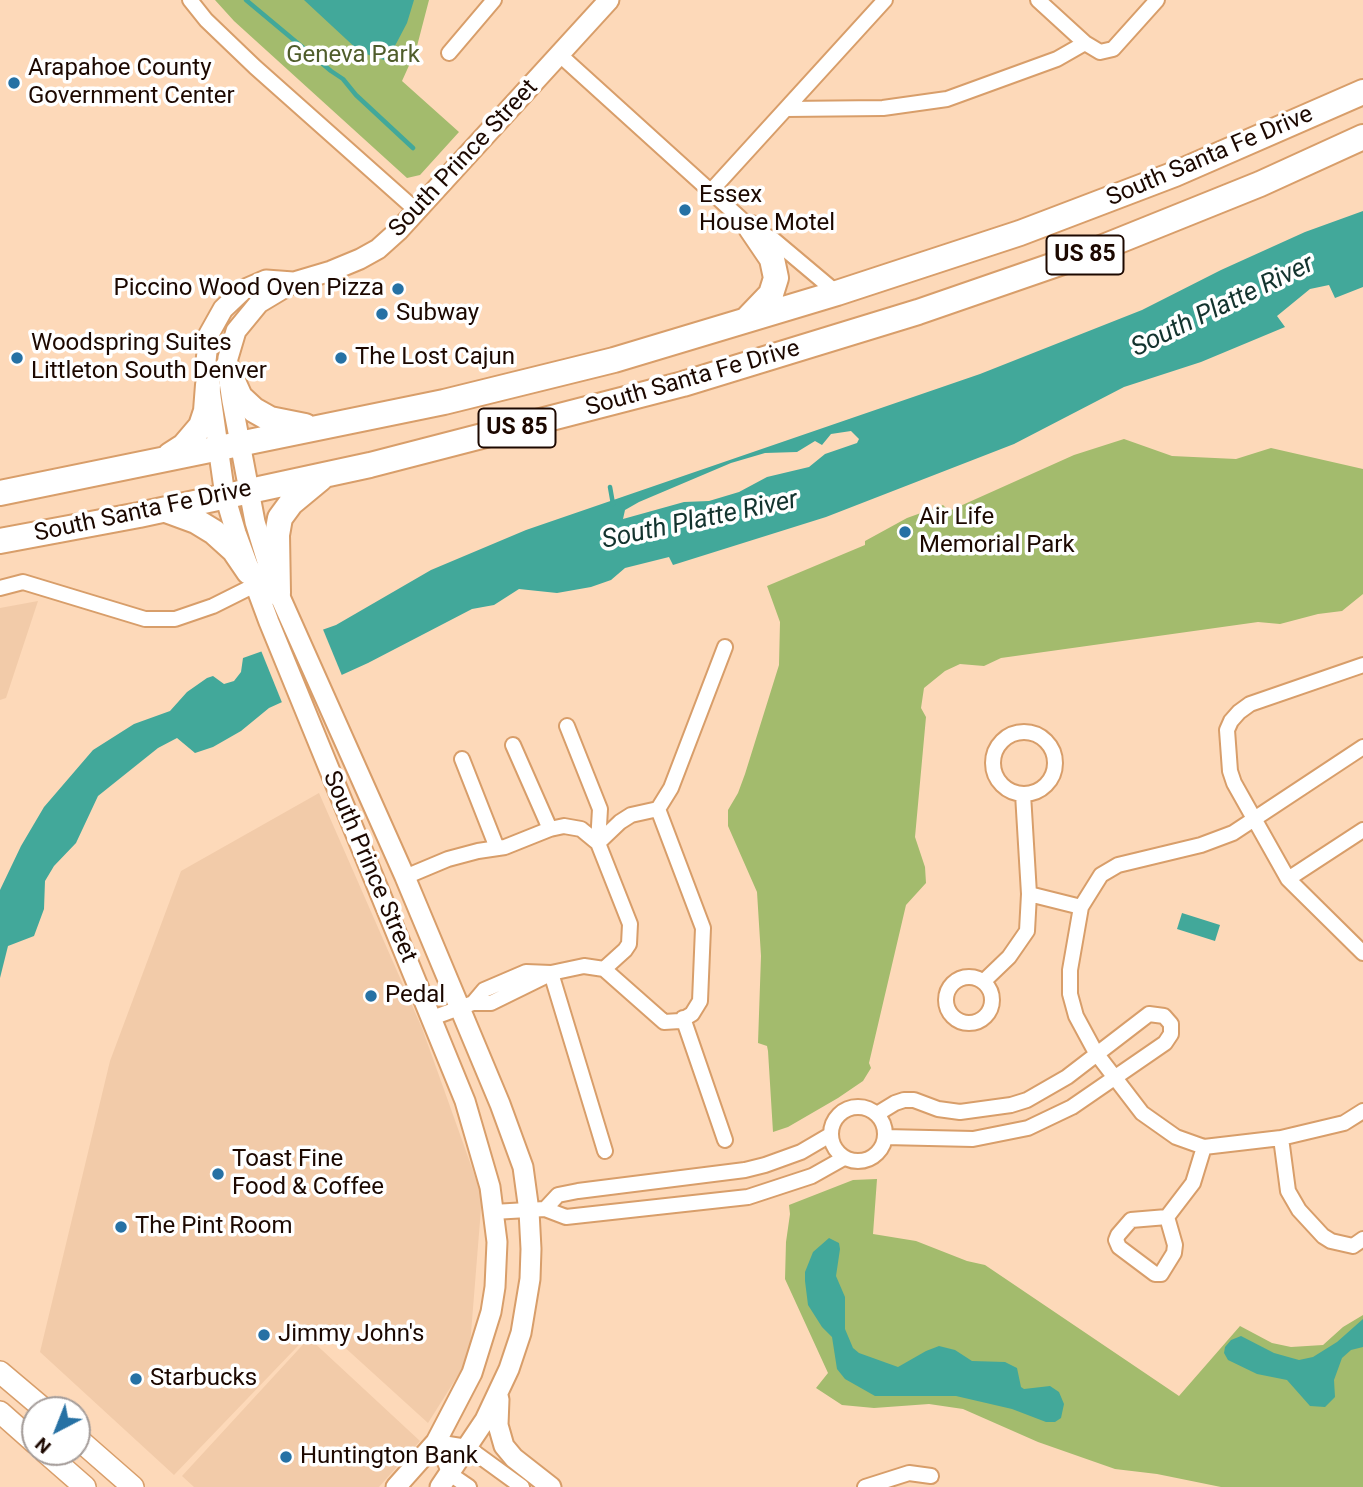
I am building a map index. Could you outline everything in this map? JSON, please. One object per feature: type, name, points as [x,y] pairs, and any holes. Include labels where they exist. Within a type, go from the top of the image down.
[{"type":"highway","name":"South Santa Fe Drive","points":[[0,491],[323,428],[530,382],[614,360],[837,293],[998,240],[1098,204],[1240,147],[1363,92]]},
{"type":"highway","name":"South Santa Fe Drive","points":[[0,541],[166,510],[326,475],[579,412],[798,349],[918,312],[1086,254],[1261,184],[1363,137]]},
{"type":"highway","points":[[746,320],[771,294],[776,278],[772,259],[751,228]]},
{"type":"highway","points":[[798,349],[827,330],[837,319],[840,307],[837,293]]},
{"type":"highway","points":[[227,369],[240,397],[262,415],[280,422],[323,428]]},
{"type":"highway","points":[[163,458],[184,446],[201,426],[206,411],[208,384]]},
{"type":"highway","points":[[278,610],[276,535],[280,518],[291,503],[326,475]]},
{"type":"highway","points":[[166,510],[196,521],[219,535],[234,550],[252,579]]},
{"type":"main road","points":[[6,1376],[29,1396]]},
{"type":"main road","points":[[0,1412],[21,1431]]},
{"type":"main road","points":[[91,1450],[133,1487]]},
{"type":"main road","points":[[62,1466],[85,1487]]},
{"type":"street","points":[[190,0],[206,20],[256,67],[417,211]]},
{"type":"street","points":[[449,53],[494,0]]},
{"type":"street","name":"South Prince Street","points":[[228,445],[227,369],[230,347],[241,323],[259,303],[294,282],[341,268],[369,254],[398,231],[609,0]]},
{"type":"street","points":[[710,192],[885,0]]},
{"type":"street","points":[[1038,0],[1085,43],[1100,52],[1113,49],[1157,0]]},
{"type":"street","points":[[786,108],[883,108],[947,99],[1057,59],[1085,43]]},
{"type":"street","points":[[559,55],[751,228],[774,240],[837,293]]},
{"type":"street","name":"South Prince Street","points":[[294,282],[266,280],[243,290],[223,309],[207,340],[208,384],[228,445],[252,579],[278,610],[338,727],[405,877],[467,1005],[537,1210],[527,1307],[515,1353],[485,1420],[445,1480]]},
{"type":"street","name":"South Prince Street","points":[[237,493],[263,552],[314,736],[432,1018],[476,1133],[490,1187],[497,1254],[491,1312],[472,1373],[436,1442],[396,1487]]},
{"type":"street","points":[[0,588],[23,582],[145,619],[176,619],[213,606],[252,579]]},
{"type":"street","points":[[598,843],[631,815],[657,809],[671,788],[725,647]]},
{"type":"street","points":[[1363,665],[1250,704],[1231,721],[1227,730],[1230,771],[1234,783],[1256,818],[1288,880],[1363,953]]},
{"type":"street","points":[[567,726],[600,809],[598,843],[631,930],[629,944],[625,950],[604,969]]},
{"type":"street","points":[[1024,732],[1036,734],[1046,741],[1053,752],[1055,764],[1052,776],[1045,786],[1035,793],[1023,794],[1011,792],[1001,785],[992,762],[995,750],[1002,740],[1012,734],[1024,732]]},
{"type":"street","points":[[513,745],[550,829]]},
{"type":"street","points":[[1363,747],[1233,833],[1201,845],[1110,869],[1095,881],[1081,907],[1070,970],[1070,994],[1076,1016],[1096,1054],[1129,1099],[1156,1124],[1176,1137],[1204,1147],[1282,1138],[1344,1123],[1363,1111]]},
{"type":"street","points":[[462,760],[496,848]]},
{"type":"street","points":[[983,982],[1009,957],[1027,931],[1029,894],[1023,794]]},
{"type":"street","points":[[432,1018],[467,1005],[491,1003],[551,973],[584,966],[604,969],[664,1022],[670,1023],[692,1014],[700,1001],[703,928],[657,809]]},
{"type":"street","points":[[405,877],[448,859],[505,847],[550,829],[573,826],[598,843]]},
{"type":"street","points":[[1288,880],[1363,831]]},
{"type":"street","points":[[1029,894],[1081,907]]},
{"type":"street","points":[[551,973],[606,1151]]},
{"type":"street","points":[[877,1114],[904,1100],[960,1112],[1010,1105],[1047,1090],[1067,1077],[1149,1014],[1164,1016],[1172,1029],[1165,1043],[1072,1107],[1028,1128],[973,1139],[885,1137]]},
{"type":"street","points":[[683,1018],[725,1140]]},
{"type":"street","points":[[863,1107],[877,1114],[883,1123],[885,1137],[881,1149],[866,1160],[844,1158],[834,1148],[831,1135],[833,1122],[845,1109],[863,1107]]},
{"type":"street","points":[[537,1210],[558,1195],[578,1191],[765,1166],[801,1152],[831,1135]]},
{"type":"street","points":[[1282,1138],[1289,1191],[1299,1210],[1322,1236],[1332,1241],[1353,1246],[1363,1239]]},
{"type":"street","points":[[1167,1217],[1175,1245],[1174,1253],[1161,1274],[1156,1274],[1119,1247],[1116,1240],[1131,1220],[1167,1217],[1193,1183],[1204,1147]]},
{"type":"street","points":[[493,1212],[537,1210],[566,1217],[748,1197],[812,1176],[844,1158]]},
{"type":"street","points":[[499,1391],[498,1424],[504,1446],[514,1458],[551,1487]]},
{"type":"street","points":[[469,1487],[445,1480],[436,1442],[467,1447],[522,1487]]},
{"type":"street","points":[[865,1487],[909,1473],[931,1476]]},
{"type":"shaded area","points":[[38,601],[6,698],[0,700],[0,608]]},
{"type":"shaded area","points":[[319,793],[422,1028],[482,1196],[469,1358],[428,1423],[319,1324],[174,1475],[40,1352],[110,1061],[181,871]]},
{"type":"shaded area","points":[[309,1338],[420,1441],[379,1487],[194,1487],[182,1476]]},
{"type":"green space","name":"Geneva Park","points":[[215,0],[429,0],[416,50],[402,81],[459,132],[420,175],[407,178],[234,21]]},
{"type":"green space","points":[[1124,439],[1172,456],[1236,459],[1271,448],[1363,469],[1363,594],[1342,611],[1280,624],[1258,622],[1001,658],[984,666],[960,664],[945,671],[924,688],[921,708],[926,717],[915,837],[925,867],[926,883],[906,905],[869,1063],[871,1068],[863,1081],[838,1098],[788,1127],[773,1132],[768,1051],[767,1046],[758,1043],[761,956],[757,892],[728,826],[728,810],[745,774],[779,665],[780,622],[767,586],[865,545],[865,541],[907,518],[943,505],[949,511],[1074,455]]},
{"type":"green space","points":[[877,1179],[873,1234],[916,1241],[967,1261],[985,1265],[1179,1396],[1240,1326],[1272,1343],[1291,1347],[1323,1345],[1343,1327],[1363,1315],[1363,1487],[1221,1487],[1157,1474],[1115,1469],[1038,1442],[963,1409],[929,1404],[874,1408],[842,1405],[816,1388],[828,1373],[785,1279],[789,1205],[853,1180]]},
{"type":"water","points":[[304,0],[414,0],[407,23],[387,61],[360,52]]},
{"type":"water","name":"South Platte River","points":[[1363,211],[1363,287],[1335,298],[1329,285],[1310,289],[1277,316],[1285,327],[1201,362],[1124,387],[1014,444],[826,517],[673,565],[669,557],[625,568],[611,580],[591,587],[557,593],[519,589],[494,605],[472,609],[368,663],[269,708],[241,731],[213,747],[195,753],[177,738],[158,748],[98,796],[76,843],[54,866],[45,881],[44,909],[34,936],[8,946],[0,978],[0,890],[44,807],[93,750],[134,724],[170,711],[187,692],[207,678],[213,676],[224,684],[234,681],[241,672],[243,658],[336,625],[431,570],[526,530],[980,374],[1142,310],[1305,232]],"holes":[[[851,431],[859,439],[857,443],[825,454],[809,467],[767,477],[739,492],[709,501],[684,502],[623,519],[625,510],[639,502],[731,463],[765,453],[797,452],[815,441],[822,445],[831,434]]]},
{"type":"water","points":[[1182,913],[1220,925],[1215,941],[1177,929]]},
{"type":"water","points":[[829,1238],[839,1243],[836,1276],[845,1297],[845,1329],[853,1348],[859,1353],[898,1367],[939,1346],[955,1350],[972,1361],[1005,1362],[1017,1368],[1021,1387],[1024,1389],[1050,1386],[1059,1392],[1064,1404],[1061,1418],[1055,1422],[1046,1422],[1012,1409],[956,1396],[875,1396],[845,1379],[837,1369],[832,1337],[808,1305],[805,1281],[805,1272],[813,1252]]},
{"type":"water","points":[[1363,1319],[1363,1347],[1351,1350],[1342,1358],[1334,1380],[1335,1397],[1325,1407],[1310,1406],[1287,1380],[1257,1374],[1228,1360],[1224,1353],[1231,1340],[1241,1336],[1274,1353],[1299,1360],[1313,1357],[1337,1342]]},
{"type":"pier","points":[[322,627],[343,678],[283,705],[260,648]]},
{"type":"waterway","points":[[246,0],[343,79],[356,95],[413,148]]},
{"type":"waterway","points":[[610,487],[613,504]]},
{"type":"place","name":"Arapahoe County Government Center","points":[[14,83]]},
{"type":"place","name":"Essex House Motel","points":[[685,210]]},
{"type":"place","name":"Piccino Wood Oven Pizza","points":[[398,289]]},
{"type":"place","name":"Subway","points":[[382,314]]},
{"type":"place","name":"Woodspring Suites Littleton South Denver","points":[[17,358]]},
{"type":"place","name":"The Lost Cajun","points":[[341,358]]},
{"type":"place","name":"Air Life Memorial Park","points":[[905,532]]},
{"type":"place","name":"Pedal","points":[[371,996]]},
{"type":"place","name":"Toast Fine Food & Coffee","points":[[218,1174]]},
{"type":"place","name":"The Pint Room","points":[[121,1227]]},
{"type":"place","name":"Jimmy John's","points":[[264,1335]]},
{"type":"place","name":"Starbucks","points":[[136,1379]]},
{"type":"place","name":"Huntington Bank","points":[[286,1457]]}]
